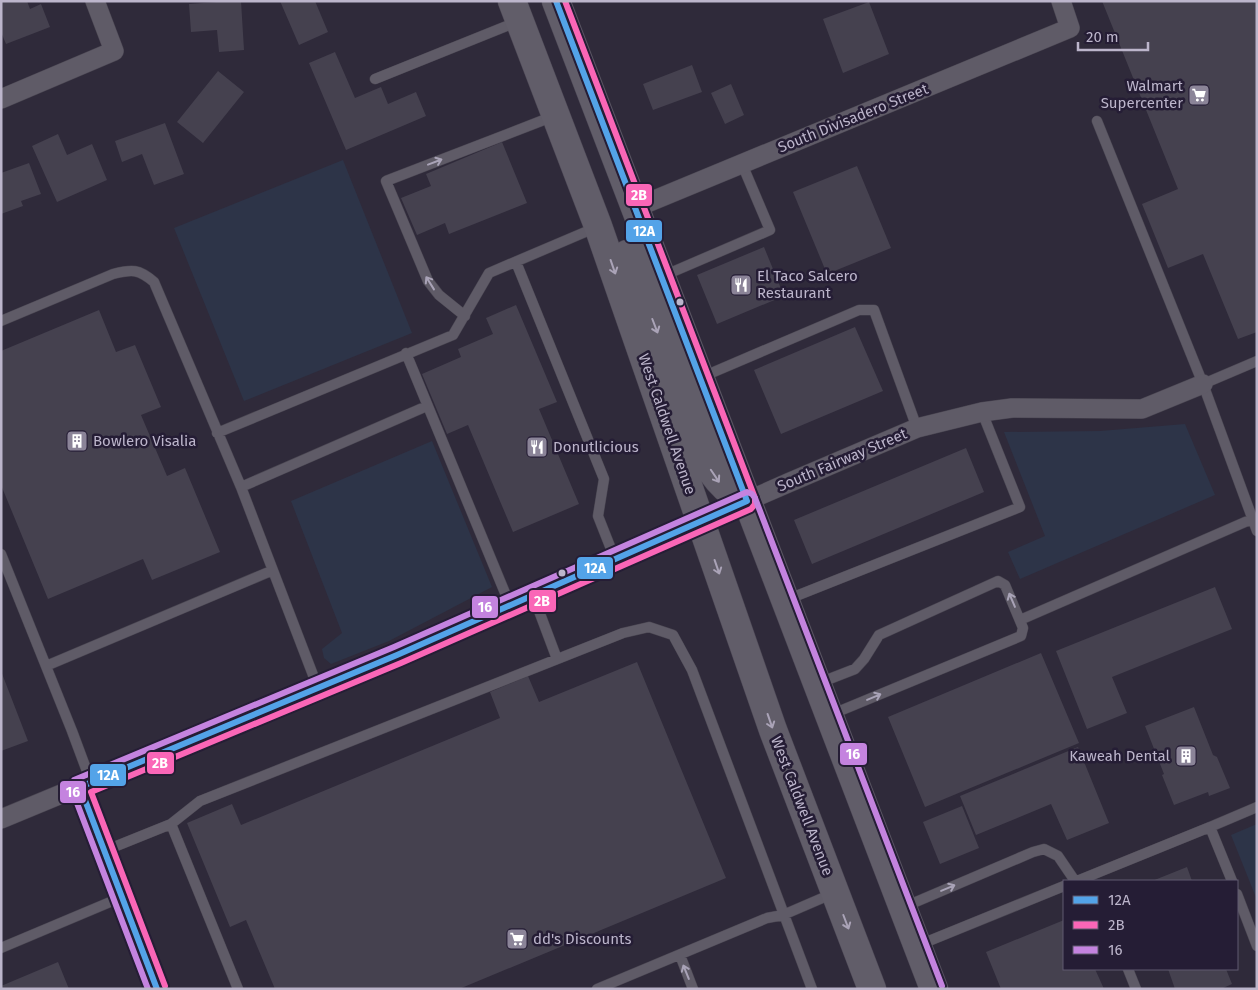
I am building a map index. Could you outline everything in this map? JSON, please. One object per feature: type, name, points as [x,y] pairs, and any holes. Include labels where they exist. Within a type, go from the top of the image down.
[{"type":"main road","points":[[556,1],[934,989]]},
{"type":"main road","name":"West Caldwell Avenue","points":[[516,11],[574,160],[774,730],[872,989]]},
{"type":"main road","points":[[574,160],[597,176],[712,472],[727,490],[736,497],[747,501]]},
{"type":"street","points":[[1,99],[114,51],[95,1]]},
{"type":"street","name":"South Divisadero Street","points":[[635,208],[1070,28],[1061,1]]},
{"type":"street","name":"South Fairway Street","points":[[1,819],[318,688],[917,428],[982,412],[1012,408],[1142,409],[1203,384]]},
{"type":"street","points":[[85,784],[104,851],[157,989]]},
{"type":"lane","points":[[375,79],[516,11]]},
{"type":"lane","points":[[465,316],[438,295],[428,281],[386,181],[557,115]]},
{"type":"lane","points":[[1097,121],[1203,384],[1257,531]]},
{"type":"lane","points":[[662,277],[770,230],[742,164]]},
{"type":"lane","points":[[217,433],[453,334],[489,274],[598,226]]},
{"type":"lane","points":[[516,262],[604,478],[598,516],[615,559]]},
{"type":"lane","points":[[1,321],[113,274],[129,270],[144,273],[154,282],[241,487],[318,688]]},
{"type":"lane","points":[[701,378],[859,310],[874,310],[917,428]]},
{"type":"lane","points":[[406,353],[510,605]]},
{"type":"lane","points":[[1203,384],[1257,361]]},
{"type":"lane","points":[[241,487],[427,406]]},
{"type":"lane","points":[[786,600],[1020,507],[982,412]]},
{"type":"lane","points":[[1020,620],[1252,519]]},
{"type":"lane","points":[[1,554],[46,666],[85,784]]},
{"type":"lane","points":[[46,666],[272,571]]},
{"type":"lane","points":[[817,684],[855,669],[864,659],[879,635],[998,581],[1006,585],[1023,628],[1021,636],[829,716]]},
{"type":"lane","points":[[533,595],[557,659]]},
{"type":"lane","points":[[104,851],[171,824],[200,800],[623,633],[649,627],[673,635],[692,670],[812,989]]},
{"type":"lane","points":[[1092,878],[1257,807]]},
{"type":"lane","points":[[171,824],[238,989]]},
{"type":"lane","points":[[1210,826],[1232,880]]},
{"type":"lane","points":[[903,907],[1044,849],[1058,856],[1075,880]]},
{"type":"lane","points":[[918,946],[1063,886]]},
{"type":"lane","points":[[597,989],[767,918],[783,915],[835,892]]},
{"type":"lane","points":[[1,948],[122,897]]},
{"type":"lane","points":[[1238,897],[1257,946]]},
{"type":"lane","points":[[680,955],[693,989]]},
{"type":"lane","points":[[1128,970],[1136,989]]},
{"type":"shaded area","points":[[343,160],[412,333],[244,401],[174,228]]},
{"type":"shaded area","points":[[1185,424],[1215,495],[1020,579],[1008,552],[1045,536],[1004,432],[1100,431]]},
{"type":"shaded area","points":[[432,441],[492,587],[389,641],[331,664],[324,658],[322,649],[342,633],[291,501]]},
{"type":"shaded area","points":[[1257,824],[1257,900],[1231,835]]},
{"type":"building","points":[[1,1],[27,1],[30,9],[41,4],[50,27],[6,44],[1,32]]},
{"type":"building","points":[[241,1],[244,50],[219,52],[217,30],[191,32],[189,4]]},
{"type":"building","points":[[280,1],[315,1],[328,32],[299,45]]},
{"type":"building","name":"Walmart Supercenter","points":[[1102,1],[1257,1],[1257,332],[1238,339],[1203,254],[1168,268],[1142,204],[1178,189]]},
{"type":"building","points":[[869,2],[889,54],[843,73],[823,19]]},
{"type":"building","points":[[335,52],[355,98],[381,87],[388,104],[416,92],[426,116],[346,150],[309,63]]},
{"type":"building","points":[[692,65],[702,92],[653,110],[643,84]]},
{"type":"building","points":[[218,71],[244,92],[203,143],[177,122]]},
{"type":"building","points":[[731,84],[744,115],[725,124],[711,93]]},
{"type":"building","points":[[165,123],[184,174],[154,185],[142,154],[122,162],[115,141]]},
{"type":"building","points":[[58,134],[67,155],[92,144],[107,180],[57,202],[32,146]]},
{"type":"building","points":[[502,142],[527,203],[449,234],[445,223],[417,235],[401,198],[431,186],[426,174]]},
{"type":"building","points":[[29,163],[41,194],[21,201],[23,206],[1,214],[1,173]]},
{"type":"building","points":[[857,166],[891,248],[827,274],[793,192]]},
{"type":"building","name":"El Taco Salcero Restaurant","points":[[764,247],[784,296],[717,324],[697,275]]},
{"type":"building","points":[[516,305],[557,402],[539,409],[579,504],[513,532],[468,425],[447,434],[422,374],[461,357],[458,349],[493,334],[486,318]]},
{"type":"building","name":"Bowlero Visalia","points":[[99,310],[116,352],[135,345],[161,407],[141,415],[167,476],[185,468],[220,552],[152,580],[143,559],[48,599],[1,485],[1,351]]},
{"type":"building","points":[[855,327],[883,391],[781,434],[754,370]]},
{"type":"building","points":[[966,448],[984,492],[812,564],[794,520]]},
{"type":"building","points":[[1215,587],[1232,629],[1112,677],[1127,713],[1087,729],[1056,651]]},
{"type":"building","points":[[1041,653],[1079,743],[925,807],[888,717]]},
{"type":"building","points":[[637,662],[726,878],[459,989],[275,989],[246,920],[230,927],[187,823],[232,804],[241,825],[500,718],[490,692],[528,676],[539,702]]},
{"type":"building","points":[[1,671],[28,741],[1,751]]},
{"type":"building","name":"Kaweah Dental","points":[[1194,707],[1213,755],[1217,757],[1230,788],[1209,796],[1208,792],[1174,805],[1145,726]]},
{"type":"building","points":[[1078,747],[1109,823],[1067,840],[1051,804],[976,835],[960,796]]},
{"type":"building","points":[[962,806],[979,848],[940,864],[923,822]]},
{"type":"building","points":[[1187,867],[1192,880],[1154,880]]},
{"type":"building","points":[[1063,920],[1063,970],[1095,970],[1104,989],[1001,989],[986,952]]},
{"type":"building","points":[[58,962],[69,989],[1,989],[1,986]]},
{"type":"building","points":[[1168,970],[1226,970],[1232,984],[1221,989],[1175,989]]},
{"type":"transit line","name":"12A","points":[[157,989],[80,787],[397,655],[747,501],[556,1]]},
{"type":"transit line","name":"2B","points":[[165,986],[91,792],[401,663],[751,509],[755,504],[755,498],[565,1]]},
{"type":"transit line","name":"16","points":[[148,989],[72,790],[74,780],[394,647],[747,492],[755,498],[942,986]]},
{"type":"place","name":"Walmart Supercenter","points":[[1199,95]]},
{"type":"place","name":"El Taco Salcero Restaurant","points":[[741,285]]},
{"type":"place","name":"Bowlero Visalia","points":[[77,441]]},
{"type":"place","name":"Donutlicious","points":[[537,447]]},
{"type":"place","name":"Kaweah Dental","points":[[1186,756]]},
{"type":"place","name":"dd's Discounts","points":[[517,939]]}]
